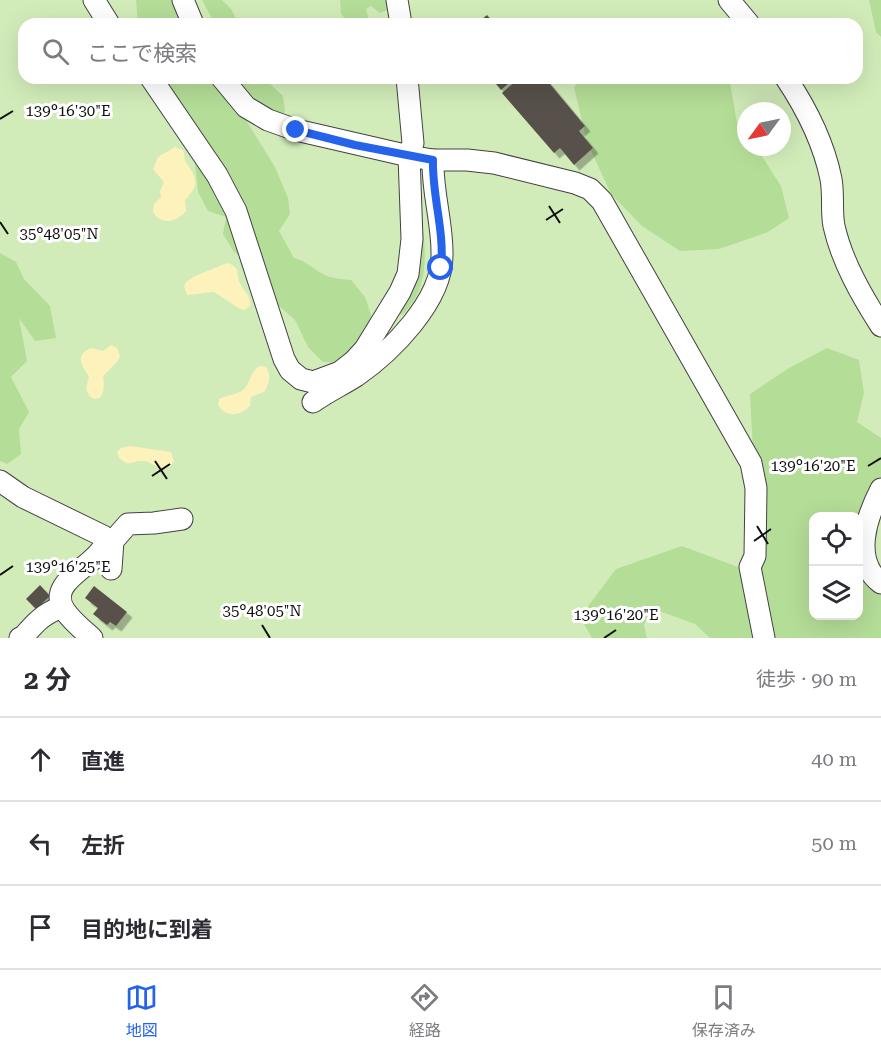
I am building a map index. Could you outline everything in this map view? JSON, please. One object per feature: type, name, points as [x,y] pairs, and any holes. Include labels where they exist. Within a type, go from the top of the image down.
[{"type":"lane","points":[[94,0],[105,18]]},
{"type":"lane","points":[[183,0],[190,18]]},
{"type":"lane","points":[[397,0],[401,18]]},
{"type":"lane","points":[[729,0],[744,18]]},
{"type":"lane","points":[[156,84],[217,175],[236,212],[284,359],[290,370],[301,379],[313,382],[326,379],[354,361],[365,349],[400,292],[408,274],[411,255],[409,156],[412,143],[407,84]]},
{"type":"lane","points":[[227,84],[246,107],[268,120],[355,145],[409,156],[433,160],[494,163],[575,183],[590,189],[602,201],[751,463],[756,488],[755,556],[750,567],[764,638]]},
{"type":"lane","points":[[790,84],[802,104],[826,161],[833,195],[833,224],[838,238],[861,295],[881,326]]},
{"type":"lane","points":[[313,402],[356,376],[377,360],[417,318],[433,291],[442,255],[433,190],[433,160]]},
{"type":"lane","points":[[0,481],[23,497],[111,534]]},
{"type":"lane","points":[[881,489],[871,508],[864,546],[868,564],[876,579],[881,583]]},
{"type":"lane","points":[[92,638],[62,607],[61,593],[65,583],[99,554],[111,534],[128,524],[182,519]]},
{"type":"lane","points":[[111,534],[111,568]]},
{"type":"lane","points":[[20,638],[38,619],[49,611],[62,607]]},
{"type":"green space","points":[[0,0],[881,0],[881,638],[0,638]]},
{"type":"green space","points":[[136,0],[184,0],[190,18],[138,18]]},
{"type":"green space","points":[[202,0],[222,0],[236,18],[212,18]]},
{"type":"green space","points":[[340,0],[390,0],[391,4],[387,10],[380,13],[371,6],[366,9],[368,18],[344,18],[341,13]]},
{"type":"green space","points":[[869,0],[881,0],[881,37],[876,32]]},
{"type":"green space","points":[[169,84],[224,84],[275,167],[288,198],[290,214],[279,231],[294,258],[326,276],[351,280],[365,297],[373,321],[342,363],[323,362],[308,347],[295,320],[269,297],[260,271],[234,252],[223,234],[226,217],[208,211],[198,192],[194,154]]},
{"type":"green space","points":[[239,84],[270,84],[283,96],[285,112],[275,118],[264,114]]},
{"type":"green space","points":[[577,84],[730,84],[737,123],[737,156],[762,156],[781,186],[789,218],[768,232],[719,249],[680,251],[642,226],[611,194],[587,142],[574,87]]},
{"type":"green space","points":[[422,223],[425,248],[424,272],[417,295],[402,315],[398,314]]},
{"type":"green space","points":[[0,253],[16,262],[24,279],[50,306],[56,338],[35,341],[19,318],[27,361],[11,377],[29,412],[19,429],[21,454],[7,464],[0,461]]},
{"type":"green space","points":[[827,348],[859,360],[864,393],[857,422],[881,438],[881,519],[877,525],[864,571],[881,587],[881,638],[710,638],[695,624],[651,608],[644,625],[647,638],[592,638],[580,617],[616,569],[682,546],[738,567],[766,615],[759,567],[750,394],[789,368]]},
{"type":"sand","points":[[175,147],[183,150],[185,161],[195,179],[195,187],[185,200],[186,211],[174,220],[165,221],[153,212],[154,204],[161,197],[160,191],[164,182],[153,169],[158,157]]},
{"type":"sand","points":[[227,263],[236,269],[240,283],[249,299],[250,306],[245,310],[214,292],[187,295],[184,286],[186,282]]},
{"type":"sand","points":[[111,345],[117,348],[120,356],[103,376],[104,385],[100,398],[94,399],[87,391],[89,376],[81,357],[91,348],[103,351]]},
{"type":"sand","points":[[260,366],[266,367],[269,374],[264,392],[251,397],[250,406],[242,412],[229,414],[225,412],[218,405],[219,399],[243,390],[254,371]]},
{"type":"sand","points":[[130,446],[171,452],[174,462],[165,468],[146,461],[126,463],[119,458],[117,452],[121,448]]},
{"type":"building","points":[[496,84],[508,84],[501,90]]},
{"type":"building","points":[[512,84],[550,84],[585,126],[579,131],[593,148],[574,165],[560,148],[554,153],[502,93]]},
{"type":"building","points":[[40,585],[50,596],[36,609],[26,599]]},
{"type":"building","points":[[94,586],[127,612],[116,626],[110,622],[107,625],[93,614],[98,608],[85,598]]},
{"type":"route","points":[[296,130],[396,154],[433,160],[433,190],[442,255],[441,268]]}]
